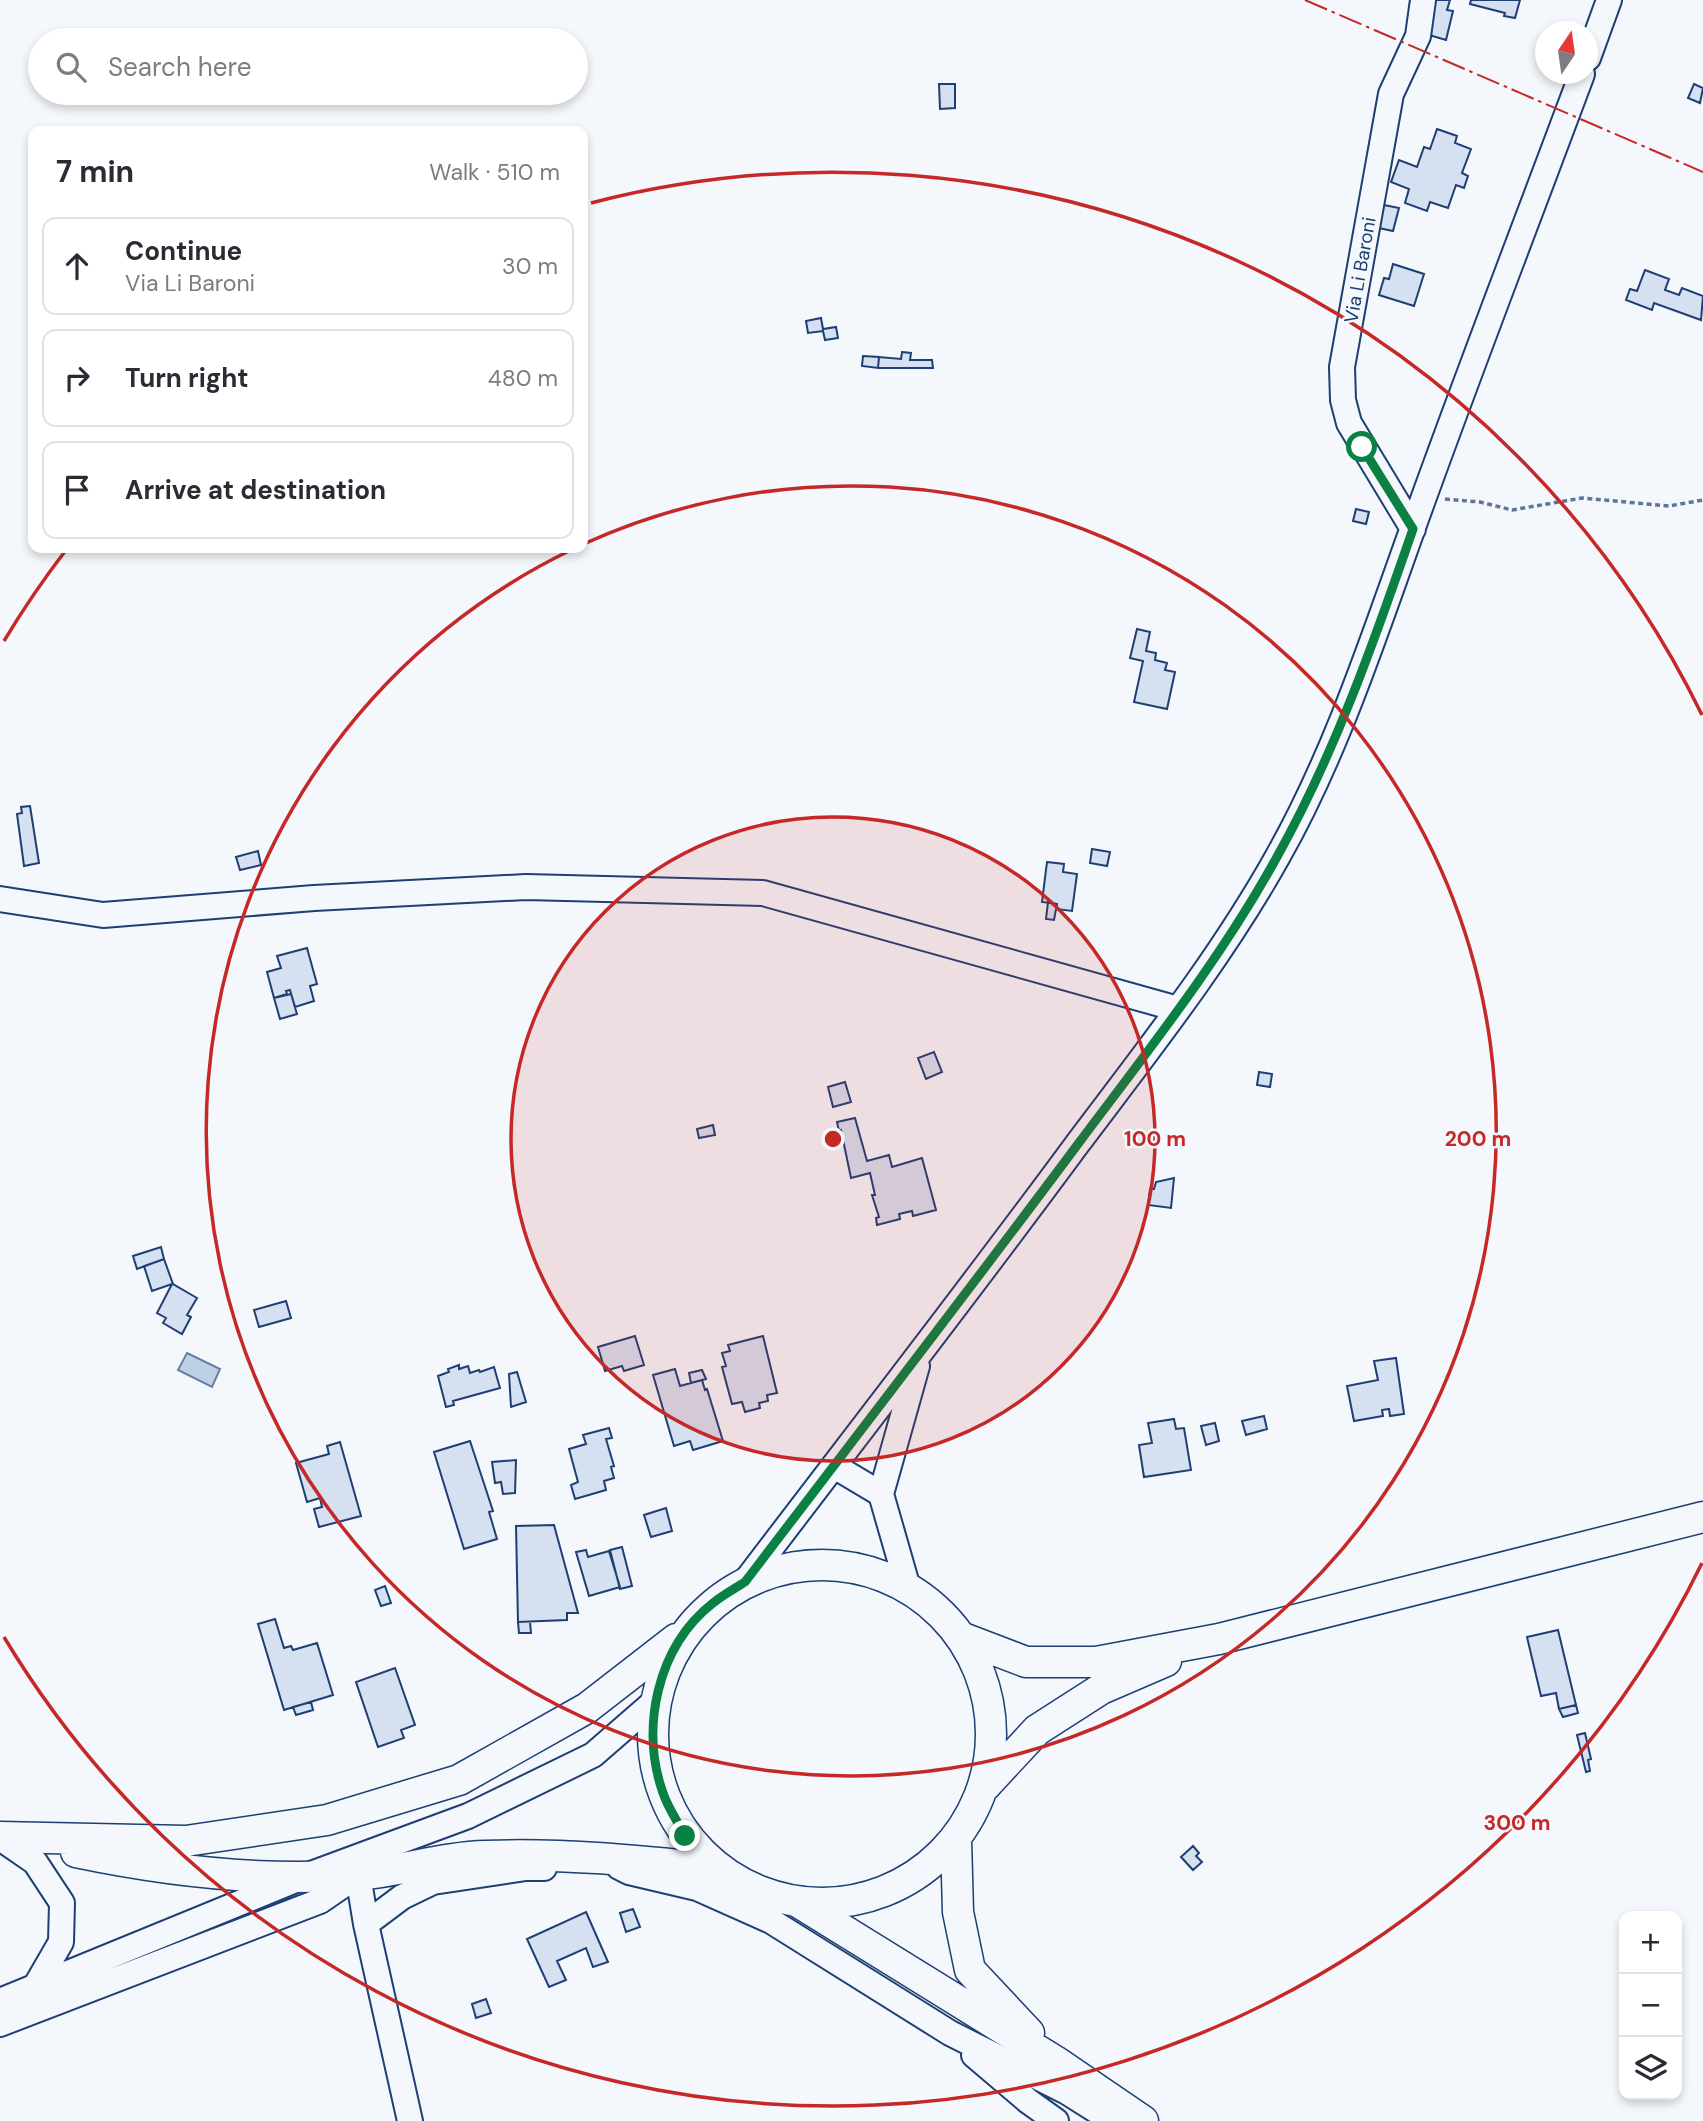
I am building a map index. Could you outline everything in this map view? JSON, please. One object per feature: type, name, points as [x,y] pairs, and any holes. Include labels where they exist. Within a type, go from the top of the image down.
[{"type":"main road","points":[[963,1638],[1026,1662],[1096,1662],[1219,1639],[1703,1517]]},
{"type":"main road","points":[[0,1837],[186,1841],[327,1820],[459,1780],[587,1708],[685,1633],[712,1604],[745,1582],[799,1566],[855,1567],[908,1588],[939,1610],[963,1638],[985,1685],[993,1735],[985,1786],[956,1840],[912,1879],[857,1901],[798,1902],[756,1891],[719,1869],[685,1836],[663,1795],[652,1749],[654,1702],[666,1666],[685,1633]]},
{"type":"main road","points":[[985,1786],[1037,1730],[1101,1689],[1219,1639]]},
{"type":"main road","points":[[0,1837],[117,1861],[211,1872],[303,1877],[358,1875],[484,1856],[598,1857],[719,1869]]},
{"type":"main road","points":[[956,1840],[958,1912],[970,1970],[1055,2061]]},
{"type":"main road","points":[[798,1902],[1055,2061],[1143,2121]]},
{"type":"street","name":"Via Li Baroni","points":[[1413,529],[1349,423],[1343,400],[1342,367],[1391,94],[1418,36],[1423,0]]},
{"type":"street","points":[[1598,29],[1609,0]]},
{"type":"street","points":[[745,1582],[920,1355],[1178,1009],[1277,858],[1310,793],[1345,711],[1578,84]]},
{"type":"street","points":[[0,899],[103,915],[314,898],[526,887],[763,893],[1178,1009]]},
{"type":"street","points":[[908,1588],[881,1494],[920,1355]]},
{"type":"street","points":[[834,1466],[881,1494]]},
{"type":"street","points":[[0,2001],[303,1877],[468,1816],[593,1755],[654,1702]]},
{"type":"street","points":[[0,1837],[35,1862],[62,1903],[61,1942],[35,1987]]},
{"type":"street","points":[[366,1924],[402,1897],[433,1882],[526,1868],[562,1868],[598,1857],[629,1872],[697,1888],[771,1921],[950,2033],[1067,2092],[1113,2121]]},
{"type":"street","points":[[0,2024],[320,1901],[358,1875],[366,1924],[410,2121]]},
{"type":"street","points":[[950,2033],[984,2065],[1056,2121]]},
{"type":"path","points":[[1427,493],[1452,502],[1480,502],[1512,510],[1582,498],[1669,506],[1703,500]]},
{"type":"water","points":[[187,1353],[220,1369],[212,1387],[178,1370]]},
{"type":"building","points":[[1431,0],[1450,0],[1447,10],[1453,11],[1446,40],[1429,35]]},
{"type":"building","points":[[1471,0],[1520,0],[1515,18],[1470,4]]},
{"type":"building","points":[[939,84],[955,84],[955,108],[940,109]]},
{"type":"building","points":[[1694,84],[1703,88],[1700,103],[1688,98]]},
{"type":"building","points":[[1437,129],[1457,136],[1455,143],[1471,149],[1462,173],[1468,176],[1464,188],[1456,185],[1448,208],[1430,202],[1427,211],[1405,203],[1409,189],[1391,182],[1399,160],[1417,167],[1424,147],[1430,149]]},
{"type":"building","points":[[1379,204],[1399,208],[1393,231],[1374,227]]},
{"type":"building","points":[[1393,264],[1424,274],[1414,306],[1379,295],[1384,278],[1389,279]]},
{"type":"building","points":[[1645,270],[1669,279],[1665,290],[1679,295],[1682,288],[1703,296],[1701,320],[1654,303],[1652,310],[1626,300],[1630,289],[1637,291]]},
{"type":"building","points":[[821,318],[823,329],[836,327],[838,338],[825,340],[823,331],[808,333],[806,321]]},
{"type":"building","points":[[902,352],[911,353],[910,360],[932,360],[933,368],[878,368],[879,357],[901,359]]},
{"type":"building","points":[[863,356],[879,357],[878,368],[862,366]]},
{"type":"building","points":[[1356,509],[1369,512],[1366,524],[1353,521]]},
{"type":"building","points":[[1137,629],[1150,632],[1146,651],[1156,653],[1155,660],[1167,663],[1165,670],[1175,672],[1167,709],[1134,702],[1143,661],[1130,658]]},
{"type":"building","points":[[30,806],[39,863],[24,866],[17,814],[22,813],[21,807]]},
{"type":"building","points":[[1092,849],[1110,852],[1107,866],[1090,863]]},
{"type":"building","points":[[258,851],[261,865],[240,870],[236,857]]},
{"type":"building","points":[[1047,862],[1064,864],[1063,872],[1077,874],[1072,911],[1056,909],[1057,904],[1042,902]]},
{"type":"building","points":[[1048,902],[1057,904],[1054,920],[1046,919]]},
{"type":"building","points":[[307,948],[317,984],[310,986],[314,1001],[295,1007],[290,990],[286,991],[287,994],[274,998],[267,972],[281,968],[277,956]]},
{"type":"building","points":[[291,994],[297,1014],[280,1019],[274,998]]},
{"type":"building","points":[[934,1052],[942,1072],[926,1079],[918,1058]]},
{"type":"building","points":[[1259,1072],[1272,1074],[1270,1087],[1257,1085]]},
{"type":"building","points":[[845,1082],[851,1102],[833,1107],[828,1087]]},
{"type":"building","points":[[855,1118],[867,1161],[889,1155],[892,1167],[922,1158],[936,1210],[913,1216],[912,1211],[899,1214],[900,1219],[877,1225],[876,1218],[879,1217],[872,1195],[875,1195],[870,1173],[851,1178],[837,1122]]},
{"type":"building","points":[[713,1125],[715,1135],[699,1138],[697,1129]]},
{"type":"building","points":[[1174,1178],[1171,1208],[1148,1205],[1150,1189],[1154,1189],[1156,1182]]},
{"type":"building","points":[[161,1247],[164,1259],[137,1269],[133,1256]]},
{"type":"building","points":[[164,1259],[173,1284],[197,1298],[187,1315],[191,1317],[182,1334],[163,1323],[166,1318],[157,1313],[172,1284],[152,1291],[144,1266]]},
{"type":"building","points":[[286,1301],[291,1318],[259,1327],[254,1310]]},
{"type":"building","points":[[635,1336],[644,1365],[624,1371],[622,1366],[605,1371],[598,1347]]},
{"type":"building","points":[[763,1336],[777,1393],[767,1395],[768,1401],[759,1403],[760,1408],[745,1412],[742,1402],[732,1404],[722,1367],[726,1366],[722,1353],[730,1351],[728,1345]]},
{"type":"building","points":[[1396,1358],[1404,1414],[1390,1416],[1389,1409],[1382,1410],[1383,1416],[1354,1421],[1347,1386],[1378,1380],[1374,1361]]},
{"type":"building","points":[[459,1365],[459,1369],[468,1366],[470,1373],[494,1367],[500,1388],[453,1401],[454,1405],[446,1407],[438,1376]]},
{"type":"building","points":[[675,1369],[680,1386],[702,1380],[723,1441],[693,1450],[690,1441],[674,1446],[653,1375]]},
{"type":"building","points":[[702,1370],[706,1379],[691,1383],[689,1373]]},
{"type":"building","points":[[517,1372],[526,1402],[511,1407],[509,1374]]},
{"type":"building","points":[[1264,1416],[1267,1429],[1246,1435],[1242,1421]]},
{"type":"building","points":[[1174,1419],[1176,1429],[1184,1428],[1191,1470],[1144,1477],[1139,1445],[1152,1443],[1148,1423]]},
{"type":"building","points":[[1215,1423],[1219,1441],[1206,1445],[1201,1426]]},
{"type":"building","points":[[609,1428],[612,1438],[606,1439],[614,1466],[611,1467],[614,1478],[604,1481],[606,1490],[575,1499],[571,1485],[578,1482],[569,1449],[586,1444],[583,1435]]},
{"type":"building","points":[[470,1441],[493,1511],[489,1512],[497,1539],[464,1549],[434,1452]]},
{"type":"building","points":[[340,1442],[361,1516],[319,1527],[314,1509],[322,1507],[320,1498],[307,1502],[296,1463],[329,1454],[327,1446]]},
{"type":"building","points":[[516,1460],[515,1493],[503,1494],[501,1482],[495,1483],[492,1462]]},
{"type":"building","points":[[666,1508],[672,1531],[651,1537],[644,1515]]},
{"type":"building","points":[[554,1525],[578,1613],[567,1613],[567,1620],[518,1622],[516,1526]]},
{"type":"building","points":[[622,1547],[632,1586],[620,1589],[610,1550]]},
{"type":"building","points":[[586,1550],[588,1557],[609,1551],[620,1587],[589,1596],[576,1552]]},
{"type":"building","points":[[385,1586],[391,1603],[381,1606],[375,1590]]},
{"type":"building","points":[[275,1619],[284,1648],[291,1646],[293,1650],[317,1643],[333,1695],[284,1710],[258,1624]]},
{"type":"building","points":[[518,1622],[530,1622],[531,1633],[519,1633]]},
{"type":"building","points":[[1558,1630],[1576,1705],[1559,1709],[1556,1693],[1541,1696],[1527,1637]]},
{"type":"building","points":[[395,1668],[415,1725],[401,1730],[404,1738],[378,1747],[356,1682]]},
{"type":"building","points":[[311,1702],[313,1710],[296,1715],[293,1707]]},
{"type":"building","points":[[1576,1705],[1578,1713],[1563,1717],[1559,1709]]},
{"type":"building","points":[[1585,1733],[1591,1759],[1588,1760],[1590,1771],[1586,1772],[1577,1735]]},
{"type":"building","points":[[1193,1846],[1199,1853],[1196,1856],[1202,1862],[1193,1870],[1181,1857]]},
{"type":"building","points":[[633,1909],[640,1927],[626,1932],[620,1913]]},
{"type":"building","points":[[586,1912],[608,1962],[593,1967],[586,1948],[557,1961],[566,1980],[549,1987],[527,1939]]},
{"type":"building","points":[[486,1999],[491,2013],[476,2018],[472,2004]]},
{"type":"power","points":[[1305,0],[1703,172]]},
{"type":"route","points":[[685,1836],[663,1795],[652,1749],[654,1702],[666,1666],[685,1633],[712,1604],[745,1582],[920,1355],[1178,1009],[1277,858],[1310,793],[1340,723],[1413,529],[1362,447]]}]
